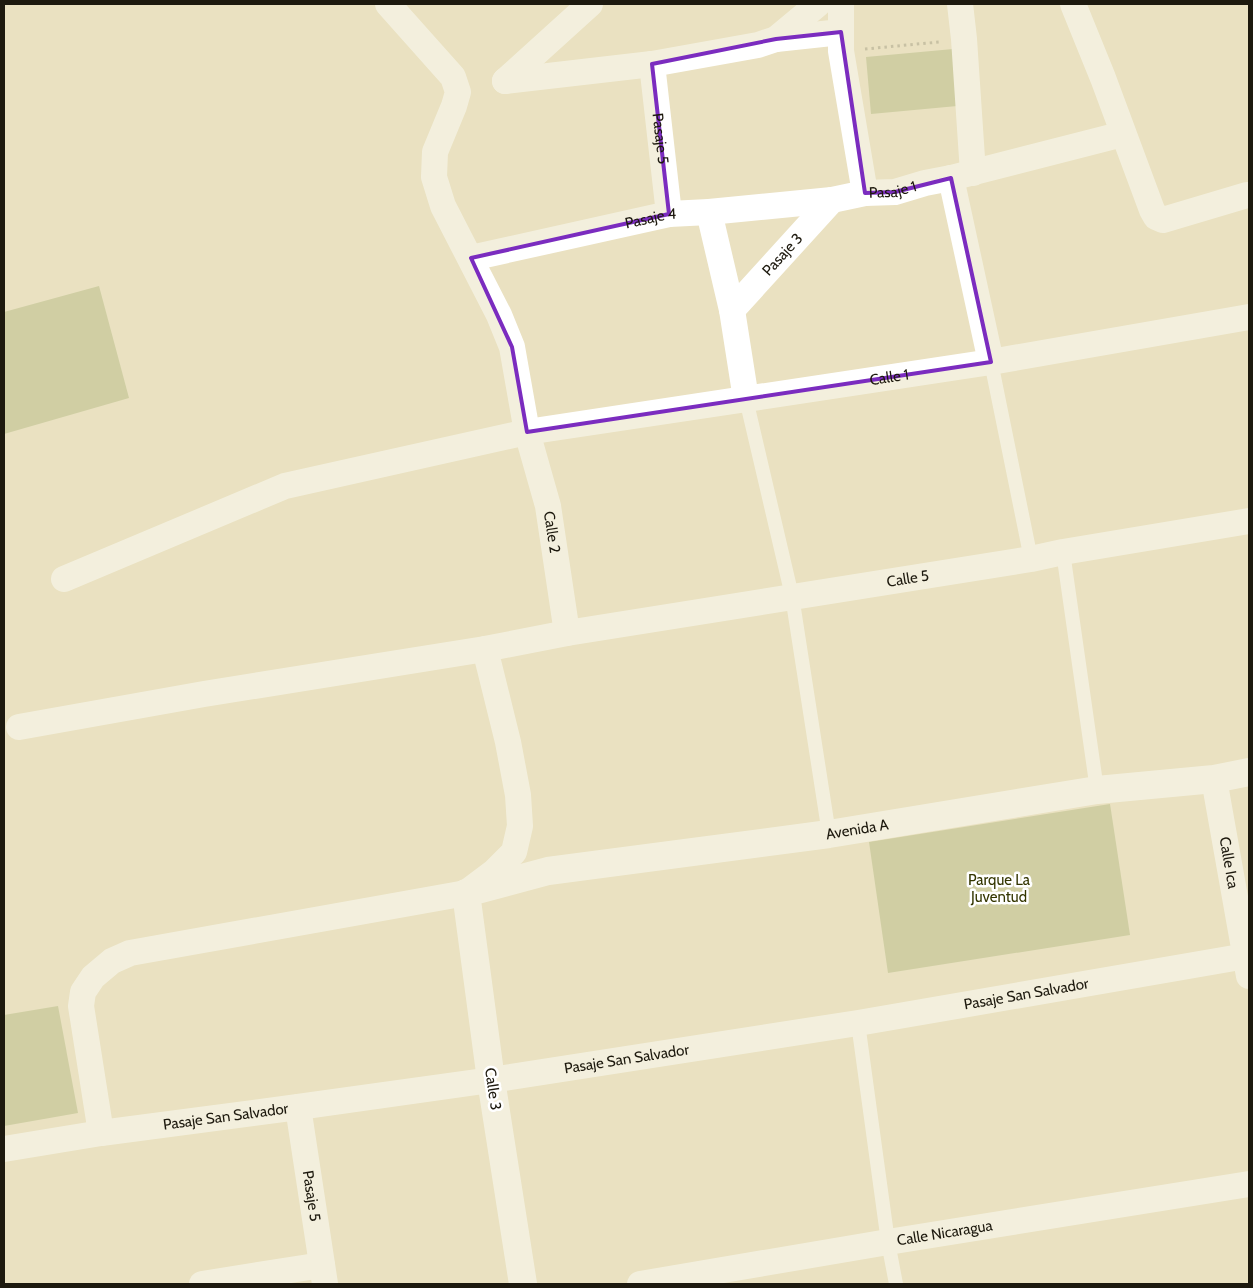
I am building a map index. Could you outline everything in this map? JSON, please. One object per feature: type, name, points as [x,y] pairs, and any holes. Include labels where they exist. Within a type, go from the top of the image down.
[{"type":"main road","name":"Avenida A","points":[[466,893],[548,871],[829,834],[1098,790],[1214,779],[1249,772]]},
{"type":"main road","name":"Calle 3","points":[[466,893],[491,1080],[524,1284]]},
{"type":"street","name":"Calle 2","points":[[388,4],[453,77],[458,92],[435,152],[434,178],[443,206],[499,315],[512,347],[526,432],[548,506],[567,633]]},
{"type":"street","points":[[590,4],[505,81],[652,64],[758,45],[776,39],[841,41]]},
{"type":"street","points":[[776,39],[818,4]]},
{"type":"street","points":[[841,4],[841,41],[865,193]]},
{"type":"street","points":[[960,4],[964,40],[962,175],[991,362]]},
{"type":"street","points":[[1073,4],[1156,217],[1163,220],[1247,195]]},
{"type":"street","name":"Pasaje 5","points":[[652,64],[669,214]]},
{"type":"street","name":"Pasaje 1","points":[[832,200],[865,193],[895,192],[1123,134]]},
{"type":"street","name":"Pasaje 4","points":[[471,258],[669,214],[832,200]]},
{"type":"street","name":"Pasaje 3","points":[[732,310],[832,200]]},
{"type":"street","points":[[709,212],[732,310],[746,399]]},
{"type":"street","name":"Calle 1","points":[[64,579],[285,486],[526,432],[991,362],[1249,317]]},
{"type":"street","name":"Calle 5","points":[[19,727],[204,694],[485,649],[567,633],[1031,559],[1249,521]]},
{"type":"street","points":[[101,1133],[81,1006],[83,992],[93,976],[112,961],[130,953],[466,893],[494,872],[514,852],[520,826],[518,795],[508,742],[485,649]]},
{"type":"street","name":"Calle Ica","points":[[1214,779],[1248,966]]},
{"type":"street","name":"Pasaje San Salvador","points":[[4,1149],[101,1133],[298,1108],[491,1080],[858,1023],[1248,966]]},
{"type":"street","name":"Pasaje 5","points":[[298,1108],[323,1274]]},
{"type":"street","name":"Calle Nicaragua","points":[[640,1284],[1249,1184]]},
{"type":"street","points":[[202,1284],[323,1274]]},
{"type":"lane","points":[[991,362],[1031,559]]},
{"type":"lane","points":[[746,399],[792,596],[829,834]]},
{"type":"lane","points":[[1063,552],[1098,790]]},
{"type":"lane","points":[[858,1023],[888,1242],[896,1284]]},
{"type":"path","points":[[841,41],[964,40]]},
{"type":"highlighted area","points":[[841,32],[865,193],[895,192],[951,178],[991,362],[527,432],[512,347],[471,258],[669,214],[652,64],[776,39]]},
{"type":"green space","points":[[964,48],[968,105],[871,114],[866,57]]},
{"type":"green space","points":[[99,286],[129,398],[4,434],[4,312]]},
{"type":"green space","name":"Parque La Juventud","points":[[1110,804],[1130,935],[888,973],[869,842]]},
{"type":"green space","points":[[58,1006],[78,1113],[4,1126],[4,1015]]}]
